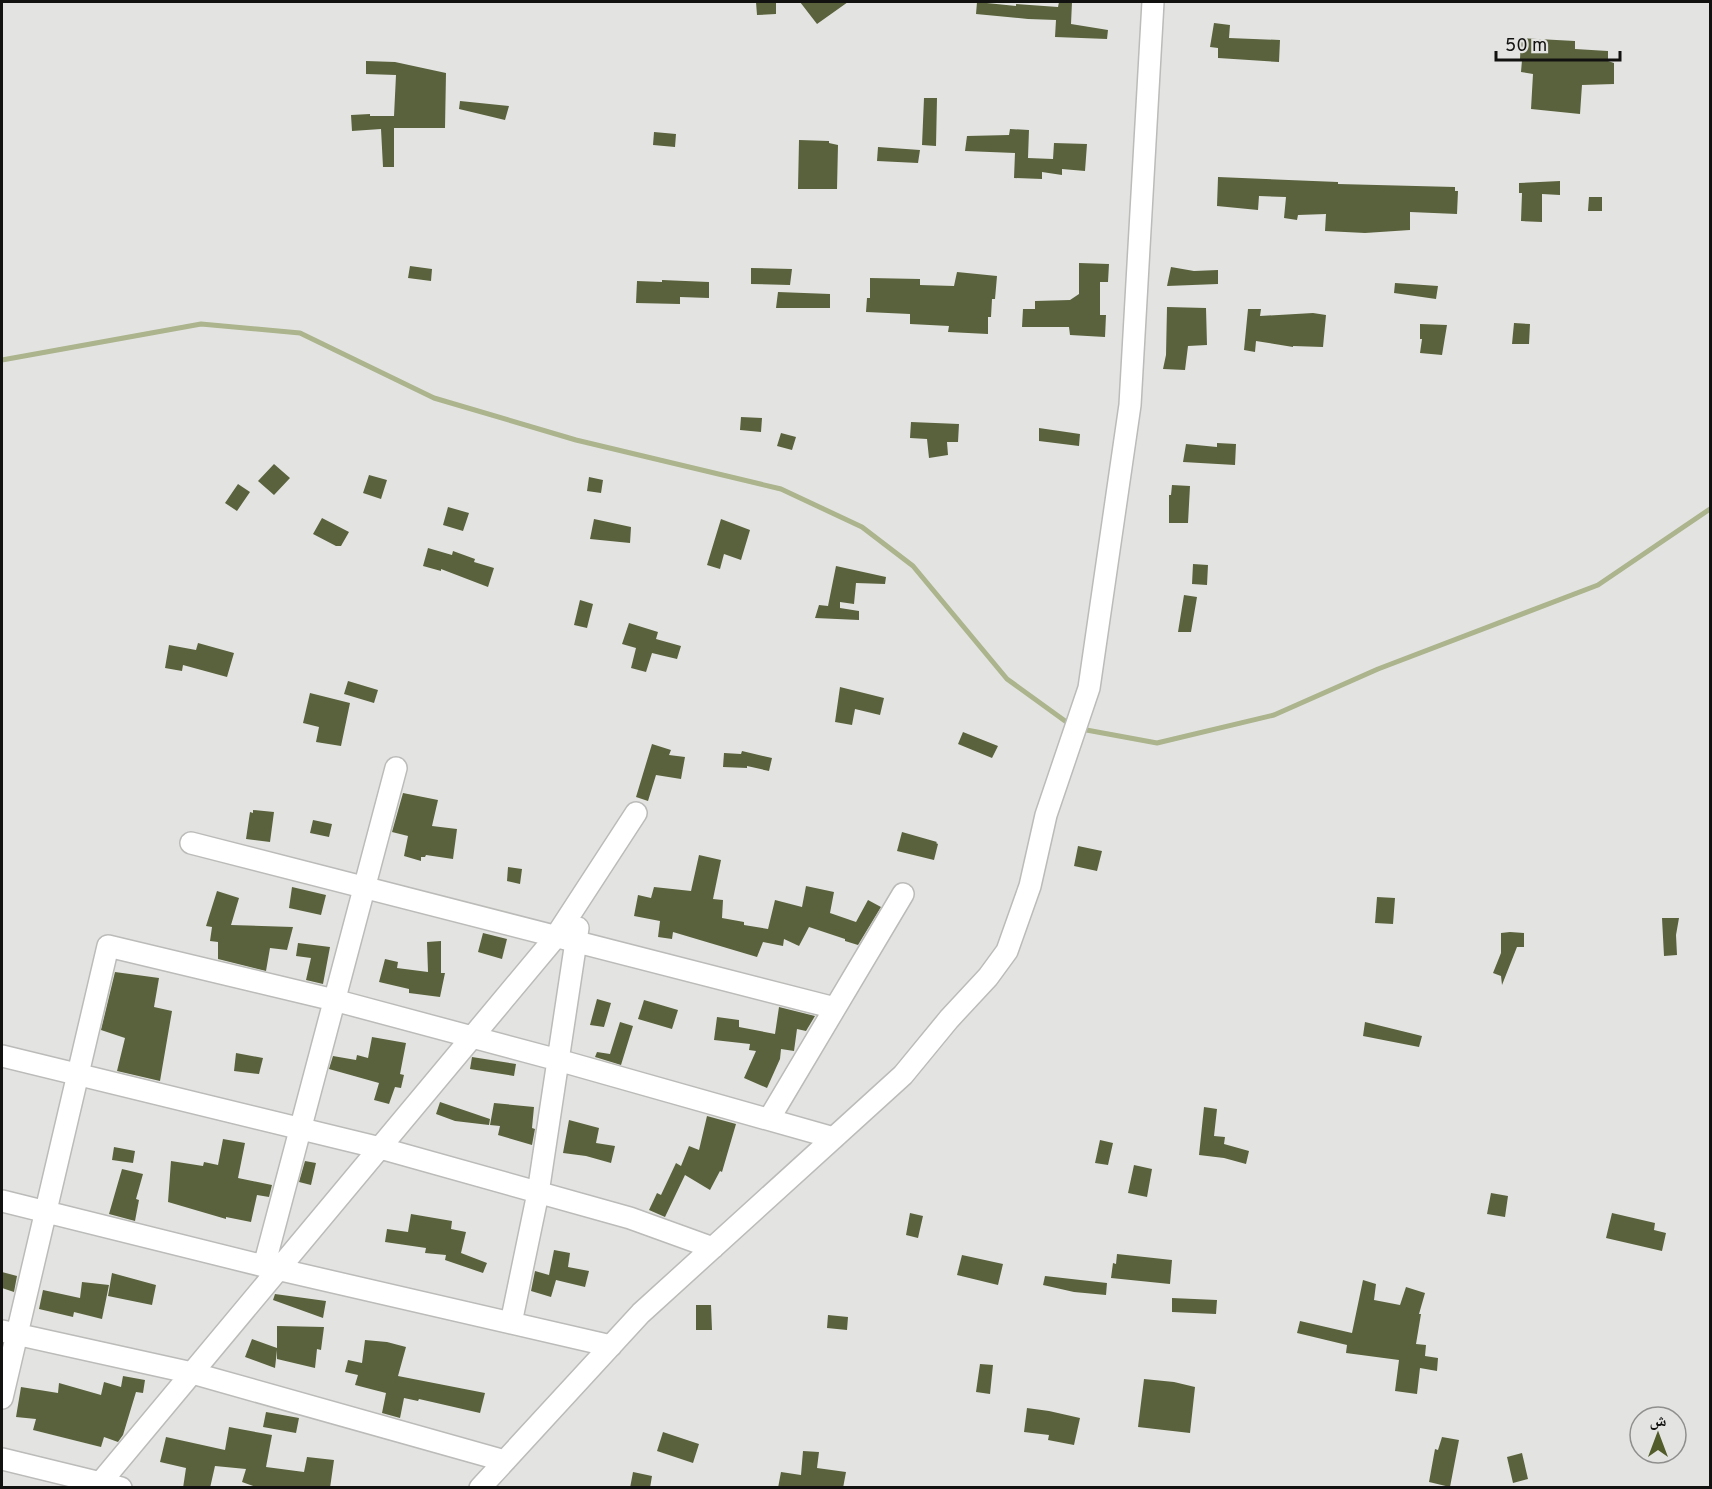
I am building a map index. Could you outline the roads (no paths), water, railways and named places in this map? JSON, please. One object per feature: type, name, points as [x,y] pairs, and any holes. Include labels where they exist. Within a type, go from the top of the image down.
[{"type":"street","points":[[480,1488],[641,1314],[903,1075],[949,1019],[988,977],[1007,951],[1030,886],[1046,815],[1089,688],[1130,405],[1154,2]]},
{"type":"street","points":[[272,1267],[300,1128],[396,768]]},
{"type":"street","points":[[512,1323],[538,1192],[558,1060],[566,938],[583,894],[636,813]]},
{"type":"street","points":[[191,843],[835,1008]]},
{"type":"street","points":[[769,1119],[903,894]]},
{"type":"street","points":[[98,1485],[192,1373],[272,1267],[380,1148],[472,1037],[566,938]]},
{"type":"street","points":[[2,1398],[9,1333],[45,1211],[108,946],[334,1000],[834,1138]]},
{"type":"street","points":[[2,1056],[380,1148],[630,1218],[713,1248]]},
{"type":"street","points":[[2,1200],[272,1267],[611,1346]]},
{"type":"street","points":[[9,1333],[192,1373],[505,1461]]},
{"type":"street","points":[[2,1459],[98,1485],[121,1488]]},
{"type":"waterway","points":[[2,360],[201,324],[300,333],[434,398],[576,440],[781,489],[862,527],[913,566],[1007,679],[1072,726]]},
{"type":"waterway","points":[[1081,729],[1157,743],[1274,715],[1378,669],[1598,585],[1710,509]]}]
